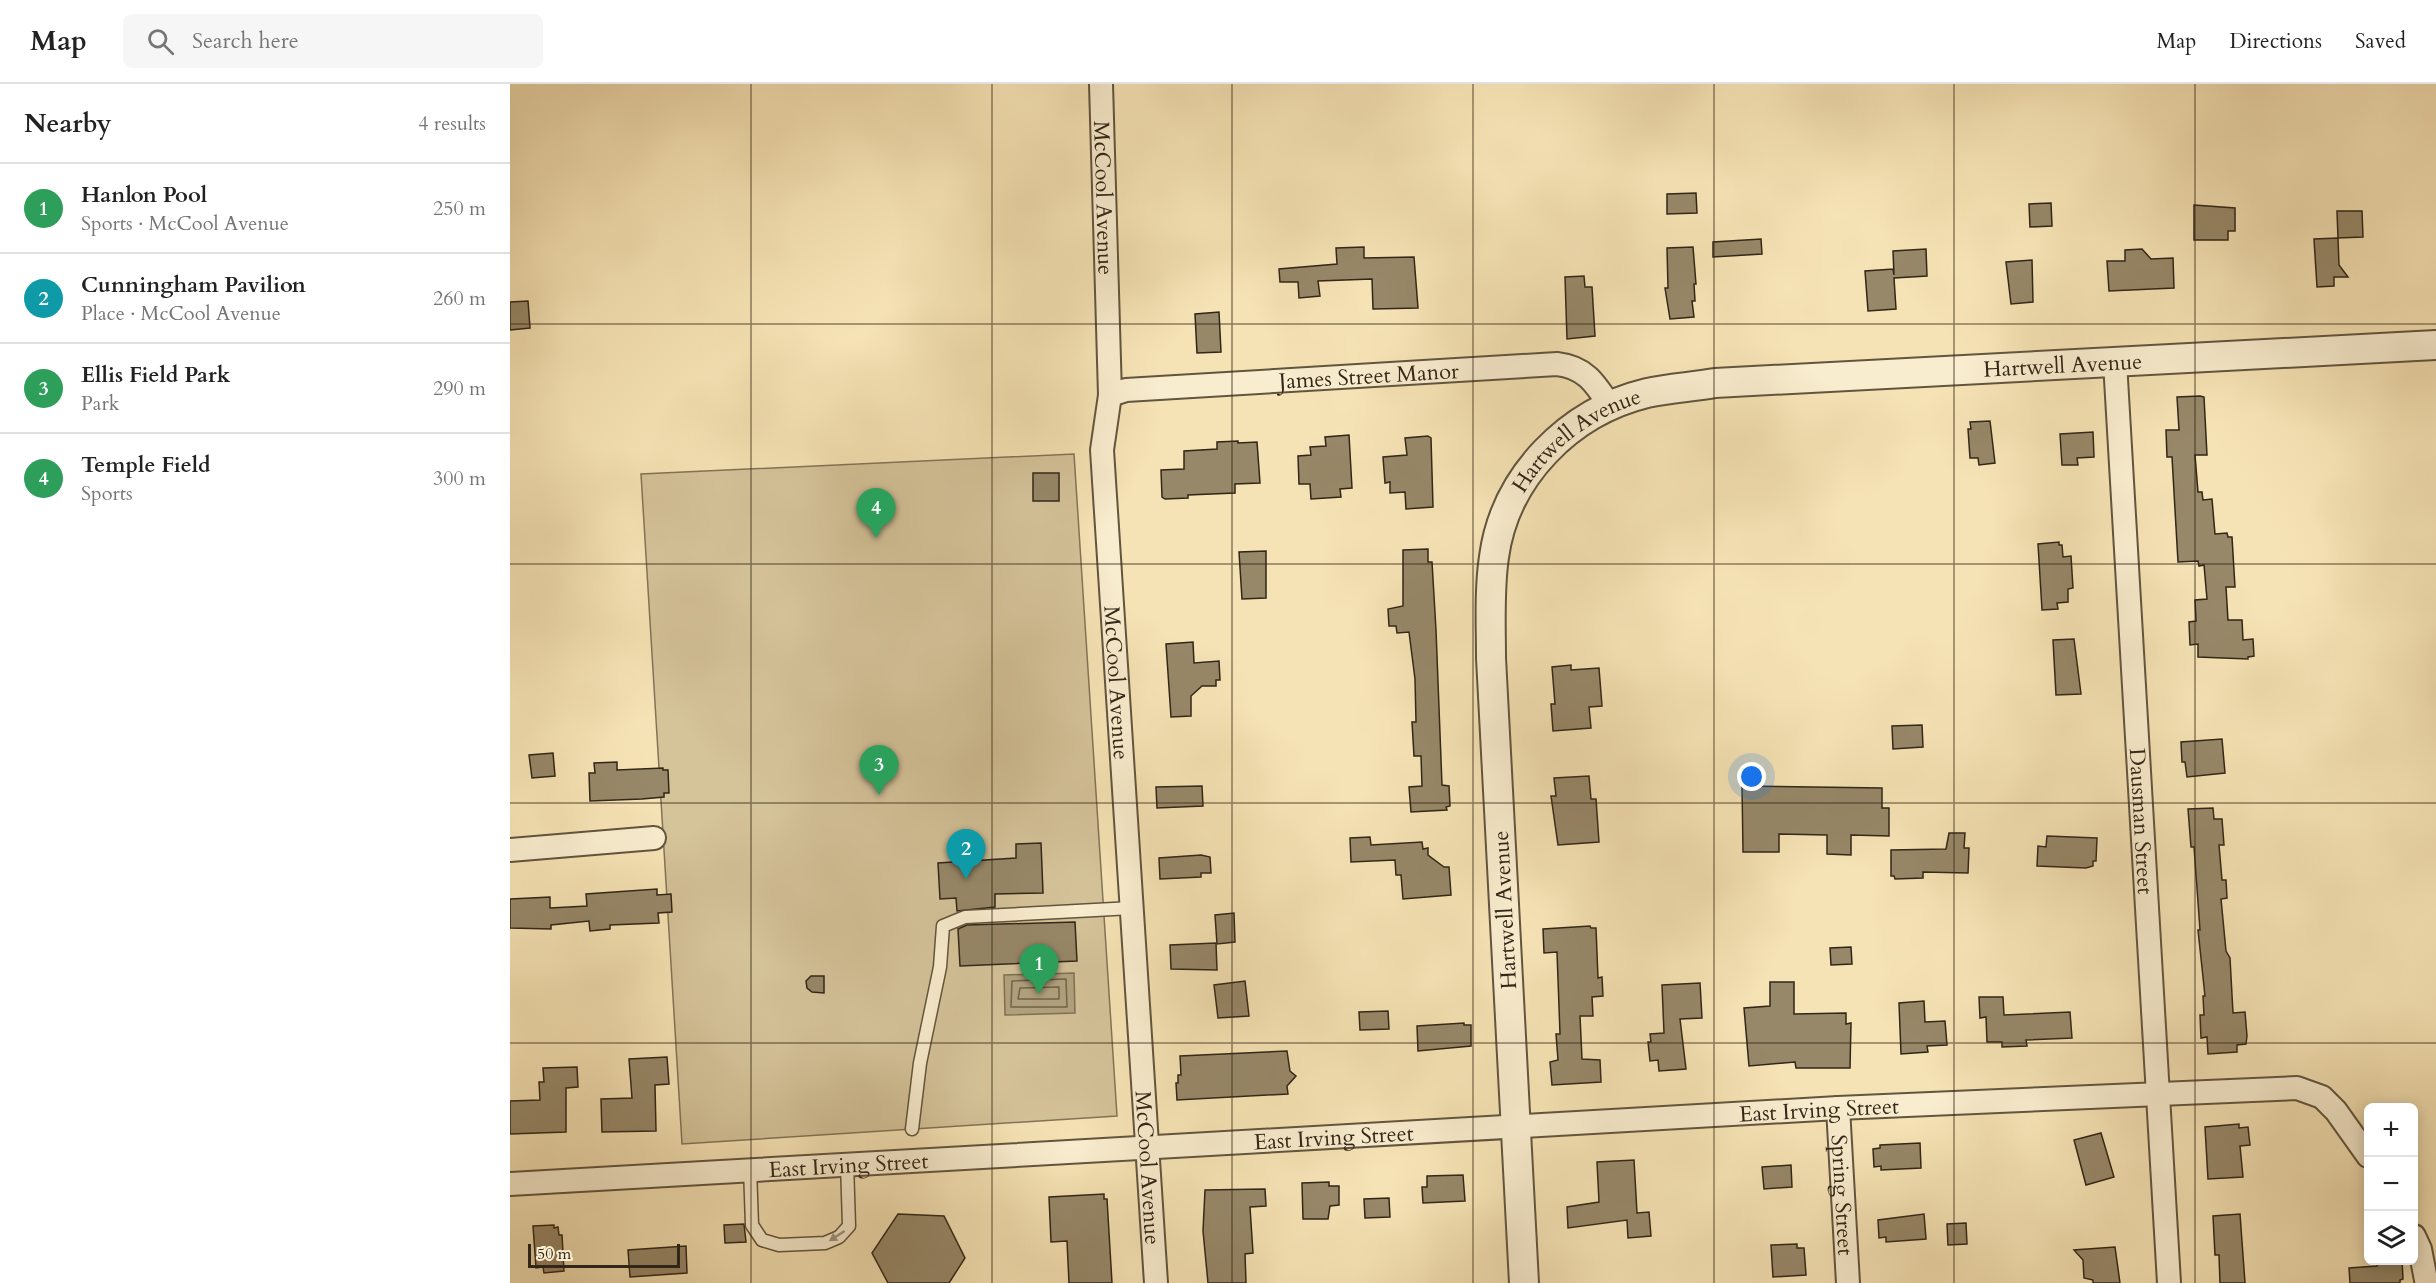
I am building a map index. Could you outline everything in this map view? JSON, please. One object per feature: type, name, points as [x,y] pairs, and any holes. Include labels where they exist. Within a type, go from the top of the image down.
[{"type":"street","name":"McCool Avenue","points":[[1101,84],[1110,395],[1102,450],[1156,1283]]},
{"type":"street","name":"Hartwell Avenue","points":[[1524,1283],[1491,658],[1494,555],[1509,507],[1539,458],[1552,444],[1592,413],[1610,406],[1647,393],[1715,383],[2436,345]]},
{"type":"street","name":"Dausman Street","points":[[2115,362],[2169,1283]]},
{"type":"street","name":"James Street Manor","points":[[1110,395],[1126,390],[1557,364],[1572,366],[1583,371],[1591,378],[1610,406]]},
{"type":"street","points":[[510,849],[654,838]]},
{"type":"street","name":"East Irving Street","points":[[510,1184],[1148,1145],[1838,1108],[2297,1088],[2322,1097],[2336,1111],[2364,1150]]},
{"type":"street","name":"Spring Street","points":[[1838,1108],[1848,1283]]},
{"type":"street","points":[[2418,1245],[2430,1281]]},
{"type":"lane","points":[[912,1129],[920,1063],[940,967],[943,926],[965,917],[1132,908]]},
{"type":"lane","points":[[750,1168],[752,1225],[762,1240],[779,1245],[825,1242],[839,1238],[849,1226],[847,1163]]},
{"type":"shaded area","points":[[1074,454],[1117,1116],[682,1144],[641,474]]},
{"type":"water","points":[[1074,973],[1075,1013],[1005,1015],[1004,975]]},
{"type":"building","points":[[1696,193],[1697,213],[1667,214],[1667,194]]},
{"type":"building","points":[[2051,203],[2052,226],[2030,227],[2029,204]]},
{"type":"building","points":[[2194,205],[2235,208],[2235,231],[2228,231],[2228,240],[2194,240]]},
{"type":"building","points":[[2337,211],[2362,211],[2363,237],[2338,238]]},
{"type":"building","points":[[2338,238],[2339,265],[2348,277],[2334,277],[2334,286],[2317,287],[2314,239]]},
{"type":"building","points":[[1761,239],[1762,254],[1713,257],[1713,242]]},
{"type":"building","points":[[1364,247],[1364,258],[1414,257],[1418,308],[1373,309],[1372,279],[1318,281],[1320,296],[1299,298],[1298,282],[1280,282],[1279,269],[1337,264],[1336,248]]},
{"type":"building","points":[[1693,247],[1696,284],[1694,284],[1695,301],[1692,301],[1694,317],[1670,319],[1665,288],[1668,288],[1667,248]]},
{"type":"building","points":[[1926,249],[1927,276],[1894,278],[1896,309],[1868,311],[1865,271],[1893,269],[1894,275],[1893,251]]},
{"type":"building","points":[[2142,249],[2151,259],[2173,258],[2174,288],[2109,291],[2107,261],[2125,261],[2125,250]]},
{"type":"building","points":[[2032,260],[2033,302],[2011,304],[2006,262]]},
{"type":"building","points":[[1584,276],[1585,287],[1592,287],[1595,336],[1567,339],[1565,277]]},
{"type":"building","points":[[528,301],[530,328],[510,330],[510,302]]},
{"type":"building","points":[[1219,312],[1221,352],[1197,353],[1195,314]]},
{"type":"building","points":[[2177,397],[2204,397],[2207,455],[2195,455],[2198,492],[2202,492],[2203,500],[2212,499],[2215,534],[2227,533],[2228,537],[2232,537],[2235,587],[2226,587],[2228,620],[2242,620],[2243,640],[2253,639],[2254,656],[2248,659],[2198,657],[2198,644],[2190,645],[2189,622],[2196,621],[2195,600],[2207,599],[2204,565],[2199,566],[2198,561],[2178,562],[2172,457],[2167,457],[2166,430],[2179,430]]},
{"type":"building","points":[[1990,421],[1995,463],[1979,465],[1978,458],[1970,458],[1968,429],[1971,429],[1970,422]]},
{"type":"building","points":[[2093,432],[2094,457],[2077,458],[2078,465],[2062,465],[2060,434]]},
{"type":"building","points":[[1349,435],[1352,488],[1340,489],[1341,497],[1311,499],[1310,484],[1299,484],[1298,456],[1311,455],[1310,447],[1326,446],[1325,437]]},
{"type":"building","points":[[1428,436],[1431,438],[1433,507],[1406,509],[1405,492],[1390,493],[1390,482],[1385,483],[1383,457],[1407,455],[1405,438]]},
{"type":"building","points":[[1238,441],[1238,443],[1257,442],[1260,483],[1235,484],[1235,493],[1188,495],[1188,498],[1165,499],[1162,497],[1161,470],[1184,469],[1184,451],[1217,449],[1217,442]]},
{"type":"building","points":[[1033,473],[1059,473],[1059,501],[1033,501]]},
{"type":"building","points":[[2059,542],[2059,545],[2062,545],[2063,557],[2071,556],[2073,588],[2068,589],[2068,602],[2057,603],[2058,609],[2042,610],[2038,544]]},
{"type":"building","points":[[1428,549],[1428,562],[1432,562],[1442,785],[1449,786],[1450,806],[1446,807],[1447,810],[1411,812],[1409,787],[1422,786],[1421,756],[1414,756],[1412,722],[1416,722],[1415,679],[1409,632],[1397,633],[1396,626],[1389,626],[1388,609],[1403,606],[1403,550]]},
{"type":"building","points":[[1266,551],[1266,598],[1242,599],[1239,552]]},
{"type":"building","points":[[2074,639],[2081,694],[2056,695],[2053,640]]},
{"type":"building","points":[[1193,642],[1194,663],[1219,661],[1220,680],[1216,680],[1216,686],[1202,686],[1191,696],[1191,716],[1171,717],[1166,644]]},
{"type":"building","points":[[1571,665],[1571,670],[1599,668],[1602,706],[1589,707],[1591,728],[1553,731],[1551,704],[1555,704],[1552,667]]},
{"type":"building","points":[[1922,725],[1923,747],[1893,749],[1892,726]]},
{"type":"building","points":[[2222,739],[2225,773],[2187,777],[2185,762],[2182,762],[2181,742]]},
{"type":"building","points":[[553,753],[555,776],[532,778],[529,755]]},
{"type":"building","points":[[617,762],[617,770],[663,768],[663,770],[668,770],[669,793],[664,793],[664,797],[590,801],[589,773],[595,773],[594,763]]},
{"type":"building","points":[[1589,776],[1591,799],[1596,799],[1599,842],[1558,845],[1551,796],[1556,796],[1554,778]]},
{"type":"building","points":[[1202,786],[1203,806],[1157,808],[1156,787]]},
{"type":"building","points":[[1742,786],[1882,788],[1882,808],[1889,808],[1889,836],[1851,835],[1851,855],[1827,854],[1827,835],[1779,834],[1779,852],[1743,852]]},
{"type":"building","points":[[2213,808],[2214,819],[2222,819],[2224,845],[2219,845],[2222,880],[2226,880],[2227,898],[2221,899],[2226,951],[2230,958],[2233,1013],[2245,1012],[2247,1036],[2246,1044],[2237,1045],[2237,1052],[2208,1054],[2207,1037],[2201,1038],[2200,1015],[2204,1015],[2203,996],[2205,996],[2198,930],[2200,930],[2194,847],[2191,847],[2188,809]]},
{"type":"building","points":[[1949,833],[1965,833],[1964,848],[1969,848],[1968,873],[1923,872],[1923,878],[1895,879],[1891,876],[1891,850],[1946,849]]},
{"type":"building","points":[[2047,836],[2097,838],[2096,861],[2093,861],[2093,866],[2086,868],[2037,866],[2038,846],[2046,847]]},
{"type":"building","points":[[1370,837],[1371,845],[1422,842],[1423,849],[1428,848],[1428,855],[1444,867],[1449,867],[1451,895],[1403,899],[1401,875],[1396,875],[1395,860],[1351,862],[1350,838]]},
{"type":"building","points":[[1041,843],[1043,893],[995,894],[995,907],[957,911],[956,898],[940,899],[938,863],[1016,858],[1016,844]]},
{"type":"building","points":[[1201,855],[1210,857],[1211,873],[1201,873],[1201,877],[1160,879],[1159,858]]},
{"type":"building","points":[[657,889],[657,895],[671,894],[672,912],[658,913],[659,923],[610,925],[610,929],[590,931],[589,921],[551,925],[551,929],[510,928],[510,899],[550,897],[550,908],[587,906],[586,894]]},
{"type":"building","points":[[1234,913],[1235,942],[1217,944],[1215,915]]},
{"type":"building","points":[[1075,922],[1077,961],[960,966],[958,929],[967,925]]},
{"type":"building","points":[[1590,926],[1596,928],[1598,978],[1602,977],[1603,996],[1592,997],[1593,1016],[1580,1016],[1582,1059],[1600,1060],[1601,1082],[1552,1085],[1550,1062],[1558,1060],[1556,1034],[1560,1034],[1557,952],[1544,953],[1543,929]]},
{"type":"building","points":[[1216,943],[1217,970],[1171,969],[1170,945]]},
{"type":"building","points":[[1851,947],[1852,964],[1831,965],[1830,948]]},
{"type":"building","points":[[811,976],[824,976],[824,993],[812,992],[807,988],[806,981]]},
{"type":"building","points":[[1245,981],[1249,1016],[1218,1018],[1214,985]]},
{"type":"building","points":[[1770,982],[1794,982],[1794,1014],[1846,1013],[1846,1024],[1851,1023],[1850,1068],[1796,1068],[1795,1062],[1749,1066],[1744,1008],[1770,1006]]},
{"type":"building","points":[[1700,983],[1702,1018],[1680,1019],[1686,1069],[1659,1071],[1658,1060],[1650,1061],[1648,1042],[1651,1042],[1650,1034],[1664,1033],[1662,985]]},
{"type":"building","points":[[1979,997],[2003,997],[2004,1015],[2070,1012],[2072,1038],[2026,1040],[2027,1046],[2002,1047],[2002,1042],[1987,1042],[1986,1017],[1980,1018]]},
{"type":"building","points":[[1924,1001],[1925,1022],[1945,1021],[1947,1045],[1927,1046],[1928,1052],[1901,1054],[1899,1003]]},
{"type":"building","points":[[1388,1011],[1389,1029],[1360,1030],[1359,1012]]},
{"type":"building","points":[[1464,1023],[1464,1025],[1471,1025],[1471,1046],[1418,1051],[1417,1026]]},
{"type":"building","points":[[1287,1051],[1290,1071],[1296,1076],[1287,1086],[1288,1094],[1177,1100],[1176,1083],[1178,1083],[1178,1075],[1181,1075],[1180,1056]]},
{"type":"building","points":[[667,1057],[669,1084],[655,1085],[656,1131],[602,1132],[601,1099],[632,1098],[629,1059]]},
{"type":"building","points":[[577,1067],[578,1087],[566,1088],[566,1132],[510,1134],[510,1101],[540,1100],[539,1082],[544,1082],[543,1068]]},
{"type":"building","points":[[2239,1124],[2239,1128],[2248,1127],[2250,1145],[2240,1146],[2243,1177],[2208,1179],[2205,1127]]},
{"type":"building","points":[[2101,1133],[2114,1177],[2086,1185],[2074,1140]]},
{"type":"building","points":[[1920,1143],[1921,1168],[1881,1170],[1881,1166],[1874,1167],[1873,1149],[1880,1148],[1880,1145]]},
{"type":"building","points":[[1634,1160],[1637,1213],[1649,1212],[1651,1236],[1628,1238],[1627,1220],[1568,1228],[1567,1207],[1599,1202],[1597,1162]]},
{"type":"building","points":[[1791,1165],[1792,1187],[1764,1189],[1762,1167]]},
{"type":"building","points":[[1463,1175],[1465,1201],[1423,1203],[1422,1187],[1427,1187],[1427,1176]]},
{"type":"building","points":[[1329,1182],[1329,1186],[1339,1186],[1339,1205],[1330,1206],[1328,1219],[1303,1219],[1302,1183]]},
{"type":"building","points":[[1265,1189],[1266,1206],[1250,1207],[1253,1253],[1245,1254],[1246,1283],[1208,1283],[1203,1231],[1205,1190]]},
{"type":"building","points":[[1104,1194],[1104,1199],[1107,1199],[1112,1283],[1069,1283],[1067,1241],[1051,1242],[1049,1197]]},
{"type":"building","points":[[1389,1198],[1390,1217],[1365,1218],[1364,1199]]},
{"type":"building","points":[[898,1214],[944,1216],[965,1258],[949,1283],[888,1283],[872,1253]]},
{"type":"building","points":[[1924,1214],[1926,1239],[1886,1242],[1886,1237],[1879,1238],[1878,1220]]},
{"type":"building","points":[[2240,1214],[2245,1283],[2220,1283],[2219,1255],[2215,1255],[2213,1216]]},
{"type":"building","points":[[1966,1223],[1967,1244],[1948,1245],[1947,1224]]},
{"type":"building","points":[[744,1224],[746,1242],[725,1243],[724,1225]]},
{"type":"building","points":[[554,1225],[554,1228],[558,1227],[559,1235],[562,1235],[564,1271],[544,1273],[543,1267],[536,1268],[533,1226]]},
{"type":"building","points":[[1797,1244],[1797,1248],[1804,1248],[1806,1275],[1773,1277],[1771,1245]]},
{"type":"building","points":[[686,1246],[687,1273],[630,1277],[628,1250]]},
{"type":"building","points":[[2115,1247],[2120,1283],[2093,1283],[2093,1280],[2084,1278],[2083,1260],[2074,1250]]},
{"type":"building","points":[[2402,1265],[2403,1279],[2400,1283],[2350,1283],[2349,1268]]},
{"type":"place","name":"Temple Field","points":[[876,538]]},
{"type":"place","name":"Ellis Field Park","points":[[879,795]]},
{"type":"place","name":"Cunningham Pavilion","points":[[966,879]]},
{"type":"place","name":"Hanlon Pool","points":[[1039,994]]}]
